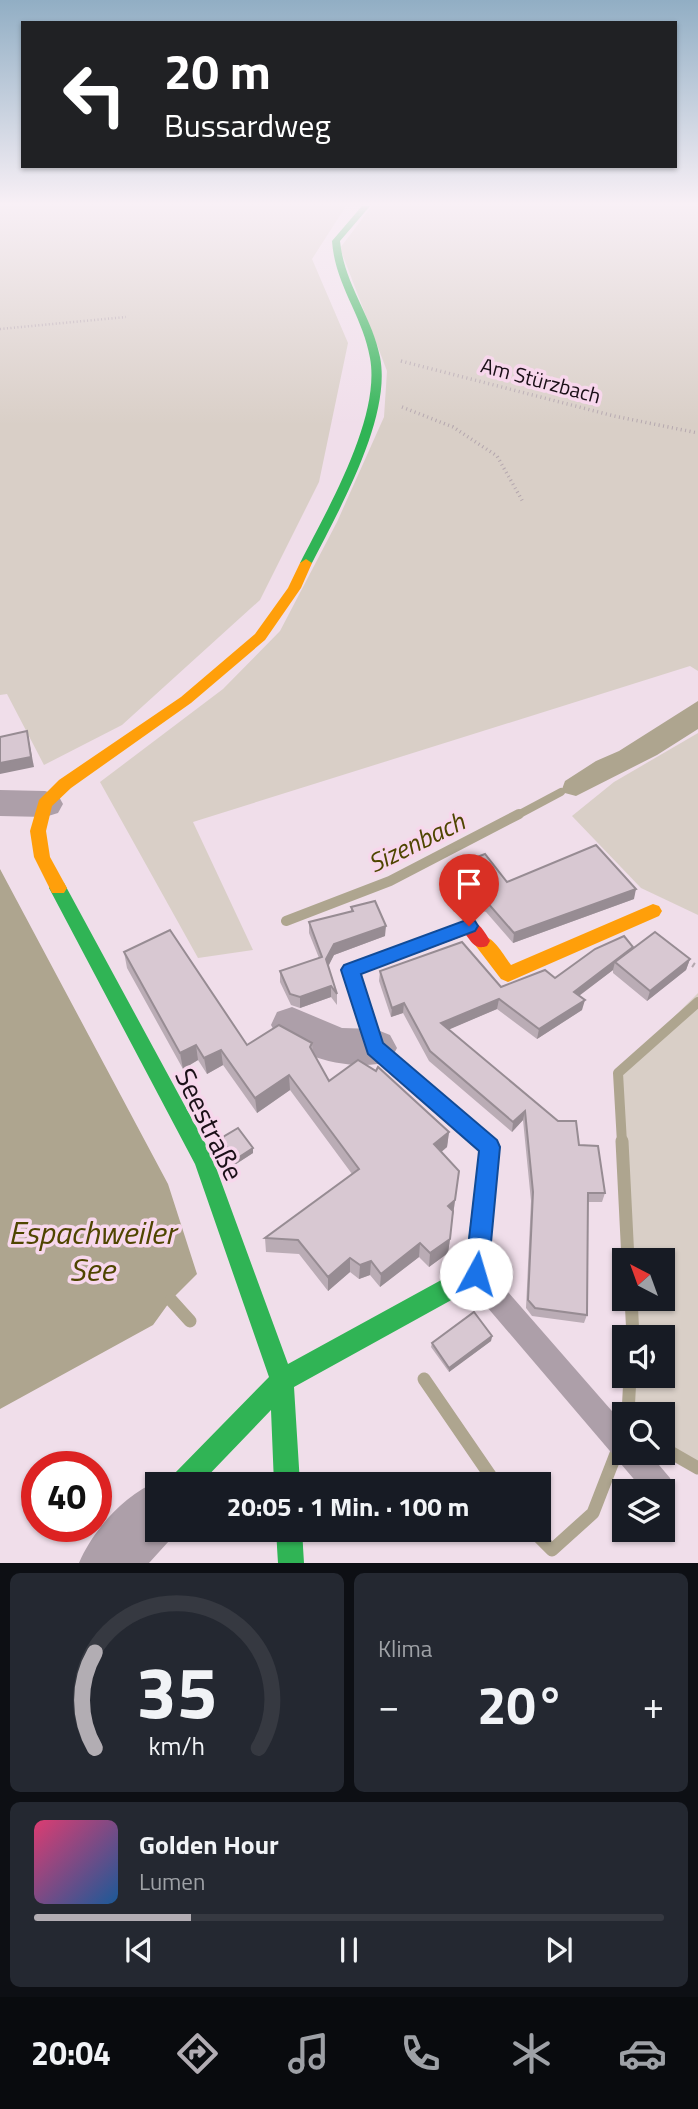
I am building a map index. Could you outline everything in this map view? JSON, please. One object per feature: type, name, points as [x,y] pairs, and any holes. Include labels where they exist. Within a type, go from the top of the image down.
[{"type":"street","points":[[0,803],[45,804],[65,784],[186,700],[260,637],[294,589],[340,494],[376,402],[376,359],[344,279]]},
{"type":"street","name":"Seestraße","points":[[45,804],[38,831],[42,858],[204,1161],[282,1381],[286,1472]]},
{"type":"street","points":[[194,1472],[282,1381],[476,1274],[490,1147],[375,1048],[351,970],[469,926],[508,974],[653,911]]},
{"type":"street","points":[[292,1025],[339,1045],[375,1048]]},
{"type":"street","points":[[109,1563],[145,1524]]},
{"type":"street","points":[[290,1542],[291,1563]]},
{"type":"lane","points":[[476,1274],[612,1433]]},
{"type":"lane","points":[[640,1465],[652,1479]]},
{"type":"path","points":[[0,329],[126,317]]},
{"type":"path","name":"Am Stürzbach","points":[[376,359],[435,368],[614,416],[698,433]]},
{"type":"path","points":[[376,402],[405,407],[453,427],[497,456],[523,502]]},
{"type":"path","points":[[631,921],[698,968]]},
{"type":"shaded area","points":[[0,279],[321,279],[348,343],[319,482],[260,600],[122,725],[44,765],[7,694],[0,695]]},
{"type":"shaded area","points":[[352,279],[698,279],[698,671],[690,666],[193,822],[253,950],[198,958],[100,782],[223,689],[280,631],[337,522],[384,417],[387,371]]},
{"type":"shaded area","points":[[698,733],[698,915],[641,888],[572,816],[614,782]]},
{"type":"shaded area","points":[[698,993],[698,1468],[675,1456],[675,1402],[627,1402],[629,1388],[675,1388],[675,1325],[632,1325],[632,1311],[676,1311],[676,1248],[627,1248],[618,1073]]},
{"type":"water","points":[[698,701],[698,729],[657,755],[576,796],[561,792],[565,781],[596,761],[619,751]]},
{"type":"water","name":"Espachweiler See","points":[[0,869],[168,1184],[197,1274],[171,1300],[153,1325],[0,1409]]},
{"type":"building","points":[[27,731],[31,757],[0,763],[0,737]]},
{"type":"building","points":[[596,845],[636,889],[514,933],[487,902],[471,897],[455,902],[443,885],[459,878],[451,867],[485,854],[507,882]]},
{"type":"building","points":[[375,901],[386,926],[334,944],[326,959],[337,994],[331,986],[300,997],[290,994],[280,971],[322,957],[309,922],[353,911],[351,907]]},
{"type":"building","points":[[170,930],[247,1045],[279,1025],[312,1043],[310,1047],[329,1081],[358,1060],[376,1071],[378,1067],[449,1132],[434,1144],[459,1171],[455,1200],[448,1206],[453,1211],[450,1239],[430,1253],[420,1243],[381,1274],[371,1261],[360,1265],[350,1258],[328,1277],[298,1240],[265,1238],[359,1169],[289,1075],[255,1098],[221,1050],[204,1058],[196,1045],[180,1053],[124,952]]},
{"type":"building","points":[[655,932],[690,959],[650,991],[615,962]]},
{"type":"building","points":[[624,936],[633,947],[574,992],[585,1000],[539,1029],[499,999],[441,1023],[558,1121],[576,1121],[579,1145],[598,1146],[605,1193],[588,1193],[587,1315],[535,1308],[528,1300],[533,1192],[525,1111],[513,1122],[430,1051],[404,1003],[392,1008],[380,971],[462,942],[501,987],[545,970],[555,978],[595,949]]},
{"type":"building","points":[[238,1128],[253,1148],[233,1161],[223,1137]]},
{"type":"building","points":[[474,1312],[492,1336],[449,1368],[432,1343]]},
{"type":"waterway","name":"Sizenbach","points":[[516,816],[561,792]]},
{"type":"waterway","name":"Sizenbach","points":[[286,921],[390,881],[519,814]]},
{"type":"waterway","points":[[622,1143],[618,1073],[698,1002]]},
{"type":"waterway","points":[[622,1141],[627,1248]]},
{"type":"waterway","points":[[171,1300],[190,1321]]},
{"type":"waterway","points":[[632,1311],[632,1325]]},
{"type":"waterway","points":[[424,1379],[488,1472]]},
{"type":"waterway","points":[[629,1388],[629,1402]]},
{"type":"waterway","points":[[675,1455],[698,1468]]},
{"type":"waterway","points":[[544,1542],[552,1550],[593,1513],[612,1464]]},
{"type":"traffic: fast","points":[[306,563],[355,461],[374,404],[377,379],[375,357],[344,279]]},
{"type":"traffic: fast","points":[[58,888],[204,1161],[282,1381],[286,1472]]},
{"type":"traffic: fast","points":[[194,1472],[282,1381],[476,1274],[490,1147],[446,1109]]},
{"type":"traffic: fast","points":[[290,1542],[291,1563]]},
{"type":"traffic: slow","points":[[58,888],[42,857],[38,831],[45,804],[65,784],[186,700],[260,637],[294,588],[306,563]]},
{"type":"traffic: slow","points":[[481,941],[508,974],[653,911]]},
{"type":"traffic: jam","points":[[446,1109],[375,1048],[351,970],[469,926],[481,941]]},
{"type":"route","points":[[469,926],[351,970],[375,1048],[490,1147],[476,1274]]}]
